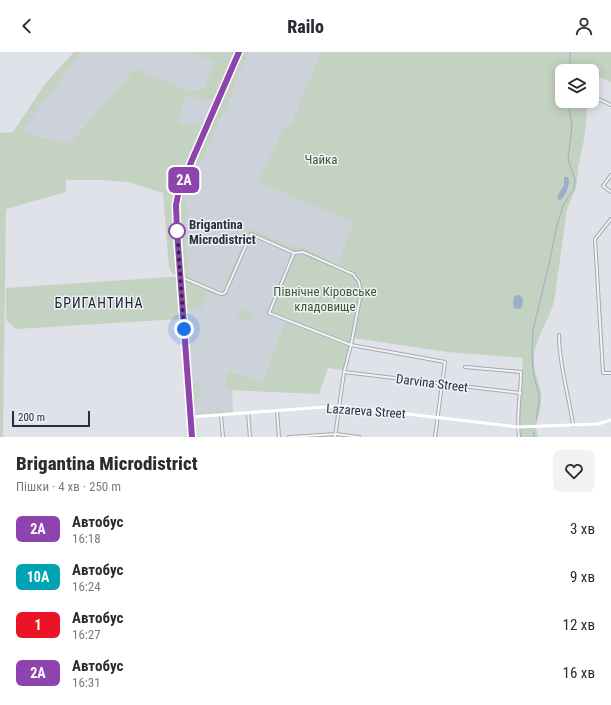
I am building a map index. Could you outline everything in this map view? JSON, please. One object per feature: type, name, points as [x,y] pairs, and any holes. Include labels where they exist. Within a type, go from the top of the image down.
[{"type":"street","points":[[192,437],[180,277],[176,209],[177,197],[239,52]]},
{"type":"street","points":[[599,99],[611,105]]},
{"type":"street","points":[[611,176],[603,186],[611,192]]},
{"type":"street","points":[[611,219],[595,239],[603,373],[611,373]]},
{"type":"street","points":[[180,277],[221,294],[225,293],[252,234],[294,253],[303,252],[346,270],[357,277],[361,294],[344,372],[336,435]]},
{"type":"street","points":[[294,253],[269,313],[350,345],[445,362],[435,437]]},
{"type":"street","points":[[559,335],[560,358],[573,425]]},
{"type":"street","points":[[465,367],[521,372],[518,427],[519,437]]},
{"type":"street","name":"Darvina Street","points":[[344,372],[521,393]]},
{"type":"street","name":"Lazareva Street","points":[[190,417],[339,406],[518,427],[598,424],[611,420]]},
{"type":"street","points":[[277,411],[279,437]]},
{"type":"street","points":[[248,413],[250,437]]},
{"type":"street","points":[[221,415],[223,437]]},
{"type":"street","points":[[289,437],[336,435],[359,437]]},
{"type":"shaded area","points":[[81,52],[191,52],[216,62],[204,88],[188,91],[135,68],[70,143],[32,135],[21,130]]},
{"type":"shaded area","points":[[249,52],[321,52],[290,125],[284,127],[353,222],[338,263],[297,245],[296,248],[250,228],[221,292],[189,277],[186,219],[189,207],[185,206],[184,198],[225,111],[227,111],[231,103],[229,102],[235,87],[234,86]]},
{"type":"shaded area","points":[[188,96],[214,101],[204,123],[178,124],[183,102]]},
{"type":"shaded area","points":[[252,236],[292,253],[267,314],[285,321],[262,383],[230,371],[227,390],[232,390],[233,410],[195,413],[194,403],[201,396],[193,384],[188,308],[203,307],[208,293],[224,299],[229,293],[228,289]]},
{"type":"green space","points":[[74,52],[81,52],[22,130],[32,135],[70,143],[135,68],[188,91],[204,88],[215,62],[191,52],[235,52],[214,101],[188,96],[183,102],[178,124],[204,123],[173,196],[172,211],[177,275],[173,274],[169,268],[163,193],[128,182],[66,180],[66,192],[6,209],[3,437],[0,437],[0,133],[13,132],[45,84]]},
{"type":"green space","name":"Чайка","points":[[242,52],[249,52],[234,86],[235,87],[229,102],[231,103],[227,111],[225,111],[184,198],[187,199],[185,206],[189,207],[186,219],[189,277],[221,292],[250,228],[296,248],[297,245],[338,263],[353,222],[258,182],[284,127],[290,125],[321,52],[611,52],[611,82],[599,77],[599,64],[555,64],[555,108],[587,108],[586,125],[576,188],[567,210],[554,302],[535,350],[535,367],[541,399],[536,425],[519,425],[523,358],[448,352],[353,338],[361,296],[361,288],[356,275],[347,269],[303,251],[293,251],[292,253],[252,236],[228,289],[228,297],[224,299],[208,293],[203,307],[188,309],[193,383],[198,383],[200,385],[201,396],[194,403],[195,413],[233,410],[233,413],[193,416],[178,206],[179,198]]},
{"type":"green space","name":"Північне Кіровське кладовище","points":[[304,254],[343,269],[353,275],[357,281],[359,289],[358,308],[350,344],[271,312],[295,255]]},
{"type":"green space","points":[[177,277],[180,319],[16,329],[6,320],[6,288]]},
{"type":"green space","points":[[240,309],[252,313],[249,321],[237,317]]},
{"type":"green space","points":[[285,321],[349,346],[343,370],[328,368],[319,394],[227,390],[226,376],[229,371],[262,383]]},
{"type":"green space","points":[[536,427],[538,437],[521,437],[520,428]]},
{"type":"water","points":[[564,177],[568,177],[569,179],[568,185],[564,197],[559,200],[557,197],[564,185]]},
{"type":"water","points":[[520,295],[523,299],[522,307],[519,309],[514,308],[513,303],[514,297]]},
{"type":"waterway","points":[[570,52],[570,64]]},
{"type":"waterway","points":[[536,421],[539,395],[533,372],[533,330],[557,225],[563,206],[574,188],[575,180],[568,159],[572,126],[569,108]]},
{"type":"waterway","points":[[534,432],[534,437]]},
{"type":"bus line","name":"2А","points":[[192,437],[176,201],[179,190],[239,52]]},
{"type":"place","name":"Brigantina Microdistrict","points":[[177,231]]},
{"type":"district","name":"БРИГАНТИНА","points":[[99,303]]},
{"type":"route","points":[[177,231],[184,329]]}]
